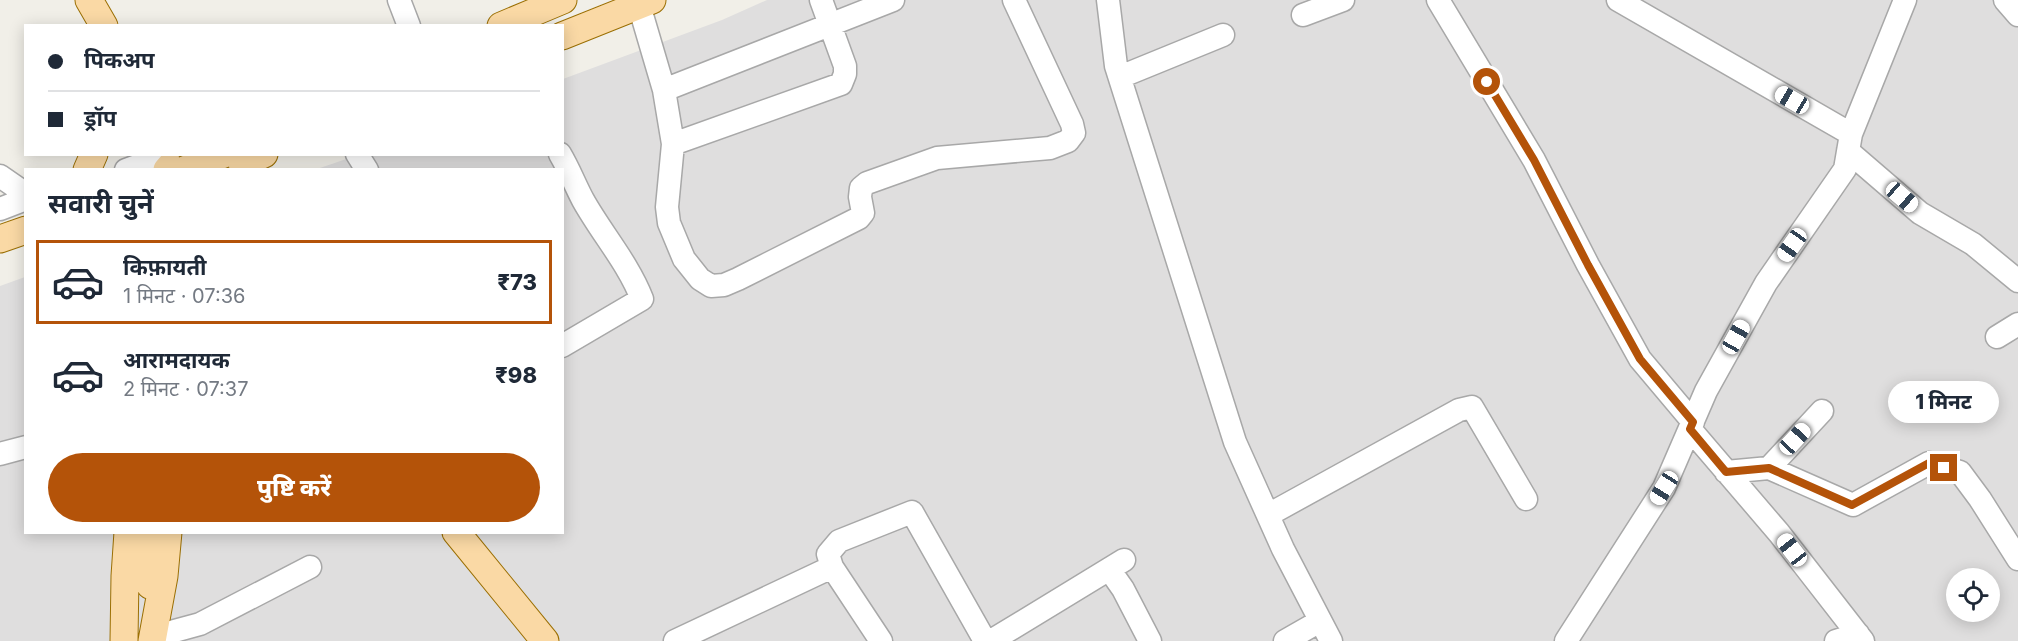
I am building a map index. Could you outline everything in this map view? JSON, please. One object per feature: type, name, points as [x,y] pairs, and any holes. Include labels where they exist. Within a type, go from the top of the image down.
[{"type":"main road","points":[[70,0],[96,19]]},
{"type":"main road","points":[[506,24],[563,0]]},
{"type":"main road","points":[[558,24],[612,0]]},
{"type":"main road","points":[[564,26],[640,2]]},
{"type":"main road","points":[[564,35],[640,2]]},
{"type":"main road","points":[[169,168],[179,156]]},
{"type":"main road","points":[[189,168],[219,156]]},
{"type":"main road","points":[[216,168],[231,156]]},
{"type":"main road","points":[[232,168],[260,156]]},
{"type":"main road","points":[[0,239],[24,231]]},
{"type":"main road","points":[[458,534],[545,641]]},
{"type":"main road","points":[[124,637],[125,576],[148,535]]},
{"type":"main road","points":[[148,535],[164,576],[152,639]]},
{"type":"street","points":[[399,0],[408,24]]},
{"type":"street","points":[[673,144],[841,84],[845,66],[821,0]]},
{"type":"street","points":[[664,90],[893,0]]},
{"type":"street","points":[[640,2],[664,90],[673,144],[668,198],[669,224],[687,265],[700,279],[711,285],[724,285],[859,218],[863,213],[861,188],[867,183],[937,158],[1050,148],[1068,141],[1074,133],[1072,124],[1014,0]]},
{"type":"street","points":[[1108,0],[1116,66],[1235,442],[1283,549],[1331,641]]},
{"type":"street","points":[[1303,15],[1343,0]]},
{"type":"street","points":[[1438,0],[1534,160],[1640,359],[1726,472],[1779,533],[1860,638]]},
{"type":"street","points":[[1618,0],[1850,142],[1920,213],[1973,244],[2018,280]]},
{"type":"street","points":[[1566,641],[1664,488],[1706,392],[1766,283],[1845,169],[1850,142],[1905,0]]},
{"type":"street","points":[[2005,0],[2018,15]]},
{"type":"street","points":[[1120,77],[1223,35]]},
{"type":"street","points":[[131,168],[164,156]]},
{"type":"street","points":[[562,156],[582,199],[635,281],[642,299],[564,345]]},
{"type":"street","points":[[0,176],[24,193]]},
{"type":"street","points":[[0,209],[24,200]]},
{"type":"street","points":[[0,251],[24,242]]},
{"type":"street","points":[[1997,337],[2018,324]]},
{"type":"street","points":[[1268,515],[1459,410],[1472,408],[1526,499]]},
{"type":"street","points":[[1769,468],[1822,411]]},
{"type":"street","points":[[0,454],[24,448]]},
{"type":"street","points":[[1726,472],[1769,468],[1852,505],[1929,463],[1960,472],[2016,566]]},
{"type":"street","points":[[881,641],[832,567],[828,554],[839,541],[912,512],[985,641]]},
{"type":"street","points":[[991,641],[1018,634],[1117,564],[1123,589],[1150,641]]},
{"type":"street","points":[[152,639],[200,624],[310,567]]},
{"type":"street","points":[[675,641],[832,567]]},
{"type":"street","points":[[1285,641],[1320,621]]},
{"type":"street","points":[[1836,641],[1860,638]]},
{"type":"shaded area","points":[[767,0],[2018,0],[2018,641],[0,641],[0,286],[24,277],[24,534],[564,534],[564,168],[320,168],[355,156],[564,156],[564,79],[722,20]]},
{"type":"route","points":[[1487,82],[1534,160],[1640,359],[1693,422],[1690,429],[1726,472],[1769,468],[1852,505],[1929,463],[1944,468]]}]
